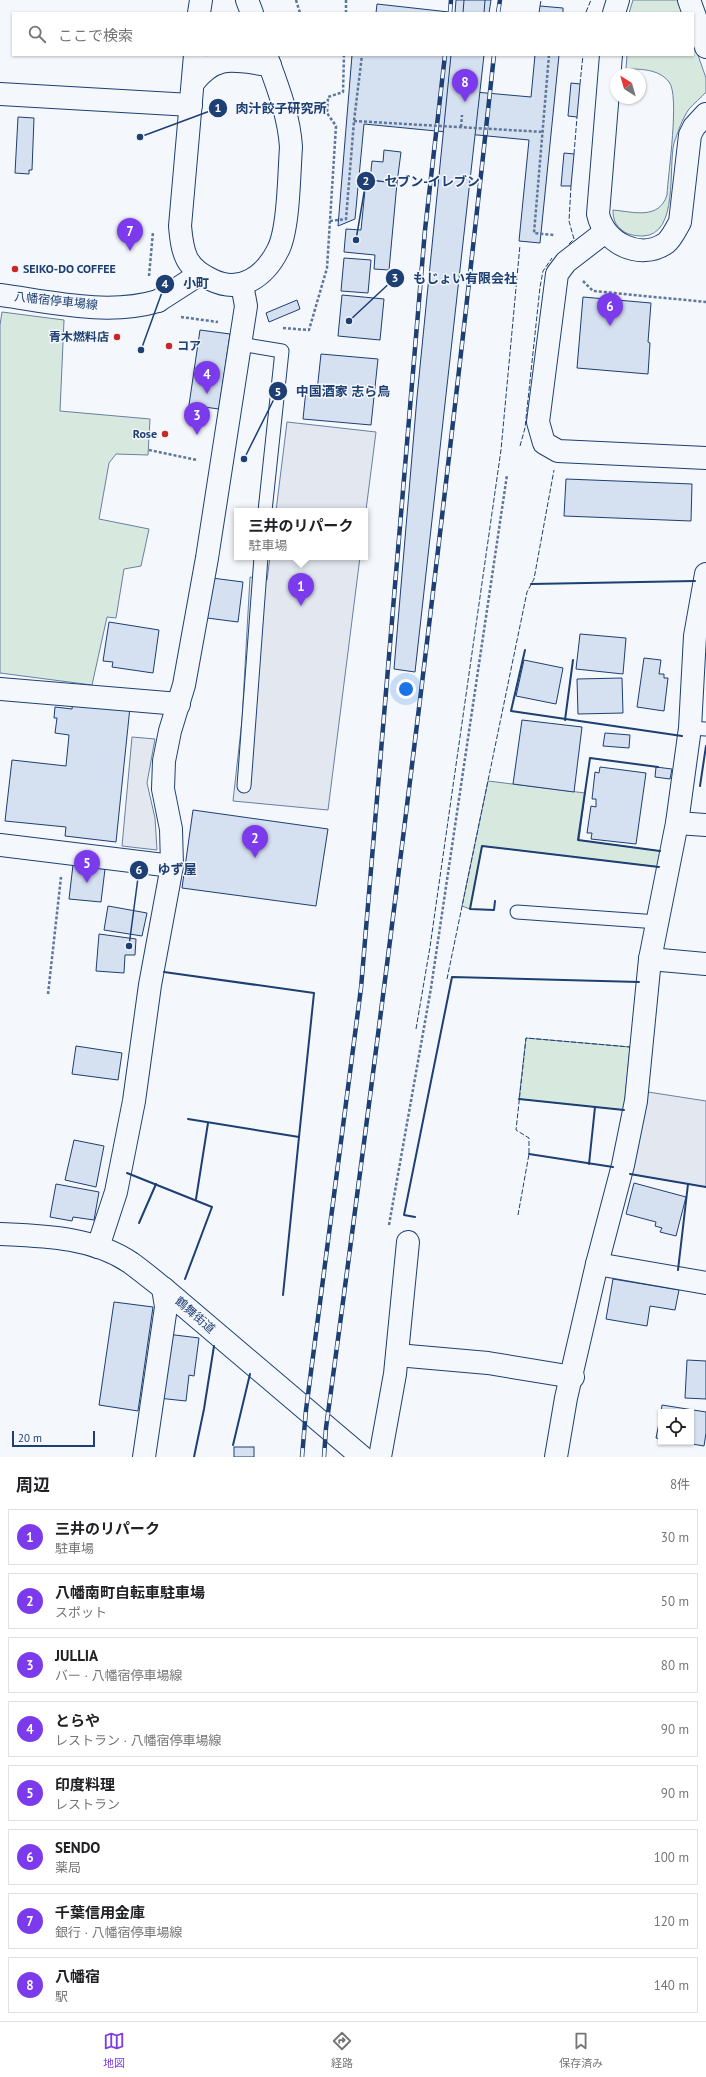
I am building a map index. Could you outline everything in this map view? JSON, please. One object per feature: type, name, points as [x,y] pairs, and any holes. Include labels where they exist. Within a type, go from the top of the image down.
[{"type":"street","points":[[199,12],[201,0]]},
{"type":"street","points":[[247,0],[252,12]]},
{"type":"street","points":[[614,12],[618,0]]},
{"type":"street","points":[[689,0],[693,12]]},
{"type":"street","points":[[694,14],[706,47]]},
{"type":"street","points":[[193,83],[202,71],[222,60],[268,60],[288,121],[291,147],[284,228],[279,249],[270,264],[260,275],[251,281],[242,284],[230,286],[216,282],[200,274],[188,259],[183,248],[180,226],[195,56]]},
{"type":"street","points":[[611,56],[598,214],[605,232],[621,245],[648,251],[668,242],[680,222],[688,145],[692,131],[704,114]]},
{"type":"street","points":[[0,94],[157,101],[191,105]]},
{"type":"street","points":[[605,232],[566,262],[557,274],[538,422],[544,443],[558,451],[706,458]]},
{"type":"street","name":"八幡宿停車場線","points":[[0,295],[76,306],[138,307],[158,302],[200,274]]},
{"type":"street","points":[[98,1247],[116,1192],[134,1101],[150,985],[172,866],[171,829],[163,790],[164,761],[170,731],[179,704],[207,558],[246,306],[242,284]]},
{"type":"street","points":[[556,1457],[566,1398],[573,1377],[597,1264],[623,1165],[636,1102],[650,959],[698,728],[695,636],[706,574]]},
{"type":"street","points":[[0,689],[179,704]]},
{"type":"street","points":[[678,823],[706,825]]},
{"type":"street","points":[[0,845],[172,866]]},
{"type":"street","points":[[650,959],[706,964]]},
{"type":"street","name":"鶴舞街道","points":[[0,1234],[69,1239],[98,1247],[130,1262],[163,1288],[362,1457]]},
{"type":"street","points":[[380,1457],[397,1355],[408,1242]]},
{"type":"street","points":[[597,1264],[706,1283]]},
{"type":"street","points":[[144,1457],[166,1307],[163,1288]]},
{"type":"street","points":[[397,1355],[488,1363],[573,1377]]},
{"type":"lane","points":[[240,344],[282,351],[265,508]]},
{"type":"lane","points":[[244,786],[261,560]]},
{"type":"lane","points":[[517,912],[658,922]]},
{"type":"path","points":[[296,0],[300,12]]},
{"type":"path","points":[[346,0],[346,12]]},
{"type":"path","points":[[278,328],[309,330],[327,268],[336,126],[327,113],[328,97],[343,92],[344,56]]},
{"type":"path","points":[[330,221],[346,219],[354,121],[362,56]]},
{"type":"path","points":[[549,56],[544,132],[534,232],[554,235]]},
{"type":"path","points":[[461,127],[462,115]]},
{"type":"path","points":[[354,121],[544,132]]},
{"type":"path","points":[[580,277],[593,291],[706,302]]},
{"type":"path","points":[[176,316],[221,322]]},
{"type":"path","points":[[149,450],[221,464]]},
{"type":"path","points":[[408,1242],[387,1237],[431,988],[507,475]]},
{"type":"path","points":[[48,994],[60,880],[66,853]]},
{"type":"shaded area","points":[[633,0],[679,0],[683,12],[629,12]]},
{"type":"shaded area","points":[[694,44],[706,78],[706,92],[687,113],[680,126],[674,143],[670,198],[667,212],[662,224],[654,233],[643,236],[630,234],[620,229],[614,219],[613,210],[645,213],[658,208],[663,203],[667,195],[673,118],[672,90],[669,82],[665,78],[660,74],[646,70],[646,68],[626,68],[627,56],[694,56]]},
{"type":"shaded area","points":[[2,312],[64,320],[60,411],[150,419],[148,455],[116,454],[109,463],[99,519],[149,529],[141,566],[124,569],[116,618],[107,617],[92,685],[0,673],[0,325]]},
{"type":"shaded area","points":[[287,422],[376,432],[366,508],[276,508]]},
{"type":"shaded area","points":[[270,560],[360,560],[328,810],[233,801],[242,720],[250,577],[267,580]]},
{"type":"shaded area","points":[[132,737],[155,739],[147,783],[155,818],[157,850],[122,846]]},
{"type":"shaded area","points":[[488,781],[585,793],[579,840],[660,851],[659,867],[482,846],[470,909],[462,906]]},
{"type":"shaded area","points":[[526,1038],[630,1047],[624,1110],[519,1099]]},
{"type":"shaded area","points":[[648,1092],[706,1101],[706,1187],[630,1174]]},
{"type":"building","points":[[456,0],[491,0],[489,12],[455,12]]},
{"type":"building","points":[[464,0],[485,0],[484,12],[463,12]]},
{"type":"building","points":[[377,4],[449,12],[376,12]]},
{"type":"building","points":[[540,6],[563,8],[563,12],[539,12]]},
{"type":"building","points":[[352,56],[479,56],[475,92],[531,97],[535,56],[559,56],[540,243],[519,241],[529,140],[364,124],[355,219],[338,226]]},
{"type":"building","points":[[451,56],[484,56],[415,672],[394,669],[417,397]]},
{"type":"building","points":[[571,83],[580,84],[577,117],[568,116]]},
{"type":"building","points":[[18,117],[34,118],[32,170],[29,170],[29,174],[15,173]]},
{"type":"building","points":[[384,150],[401,152],[397,183],[370,180],[372,161],[383,162]]},
{"type":"building","points":[[564,153],[574,154],[571,186],[561,186]]},
{"type":"building","points":[[366,180],[397,183],[389,270],[374,269],[375,255],[344,252],[346,229],[361,230]]},
{"type":"building","points":[[344,258],[371,260],[368,293],[341,291]]},
{"type":"building","points":[[342,295],[384,299],[380,340],[338,336]]},
{"type":"building","points":[[583,297],[651,303],[648,342],[650,343],[648,374],[577,368]]},
{"type":"building","points":[[297,300],[300,309],[269,322],[266,313]]},
{"type":"building","points":[[200,330],[230,334],[219,409],[189,405]]},
{"type":"building","points":[[321,354],[378,359],[371,425],[303,419],[306,390],[317,391]]},
{"type":"building","points":[[566,479],[692,484],[691,521],[564,516]]},
{"type":"building","points":[[212,578],[243,582],[238,622],[207,618]]},
{"type":"building","points":[[109,622],[159,630],[153,673],[112,667],[113,662],[103,661]]},
{"type":"building","points":[[580,634],[626,638],[623,674],[576,669]]},
{"type":"building","points":[[644,658],[661,660],[659,674],[664,674],[664,678],[668,678],[664,711],[637,707]]},
{"type":"building","points":[[524,660],[563,668],[556,704],[516,696]]},
{"type":"building","points":[[622,678],[623,713],[578,714],[577,679]]},
{"type":"building","points":[[73,701],[130,707],[116,842],[65,836],[66,827],[5,821],[12,760],[66,766],[69,735],[55,733],[57,718],[54,718],[55,707],[72,709]]},
{"type":"building","points":[[522,720],[582,727],[574,792],[513,784]]},
{"type":"building","points":[[605,733],[630,735],[629,748],[603,746]]},
{"type":"building","points":[[600,767],[646,773],[636,844],[591,839],[592,833],[587,833],[591,806],[596,807],[596,799],[592,799],[595,772],[599,773]]},
{"type":"building","points":[[656,767],[672,769],[670,779],[655,777]]},
{"type":"building","points":[[193,810],[328,829],[316,906],[182,888]]},
{"type":"building","points":[[73,865],[105,869],[101,902],[69,899]]},
{"type":"building","points":[[108,906],[147,913],[142,936],[104,930]]},
{"type":"building","points":[[99,934],[136,939],[135,955],[125,955],[124,973],[96,971]]},
{"type":"building","points":[[76,1046],[122,1053],[118,1080],[72,1074]]},
{"type":"building","points":[[74,1140],[104,1146],[96,1187],[65,1180]]},
{"type":"building","points":[[634,1183],[686,1197],[676,1236],[660,1232],[662,1228],[655,1226],[656,1222],[626,1214]]},
{"type":"building","points":[[56,1184],[99,1192],[94,1220],[73,1217],[72,1221],[50,1217]]},
{"type":"building","points":[[613,1279],[679,1290],[675,1310],[650,1306],[647,1326],[606,1319]]},
{"type":"building","points":[[114,1302],[153,1307],[138,1411],[99,1405]]},
{"type":"building","points":[[167,1334],[199,1338],[194,1376],[189,1375],[186,1401],[158,1398]]},
{"type":"building","points":[[687,1360],[706,1361],[706,1399],[685,1398]]},
{"type":"building","points":[[662,1405],[687,1409],[661,1409]]},
{"type":"building","points":[[694,1410],[706,1412],[706,1433],[704,1446],[694,1444]]},
{"type":"building","points":[[658,1428],[658,1438],[656,1438]]},
{"type":"building","points":[[234,1447],[254,1447],[254,1457],[234,1457]]},
{"type":"railway","points":[[450,12],[451,0]]},
{"type":"railway","points":[[498,12],[500,0]]},
{"type":"railway","points":[[302,1457],[306,1410],[361,988],[425,230],[445,56]]},
{"type":"railway","points":[[324,1457],[326,1428],[372,1085],[436,570],[494,56]]},
{"type":"fence","points":[[540,6],[541,0]]},
{"type":"fence","points":[[586,12],[591,0]]},
{"type":"fence","points":[[580,84],[583,56]]},
{"type":"fence","points":[[574,154],[577,117]]},
{"type":"fence","points":[[569,244],[574,239],[569,221],[571,186]]},
{"type":"fence","points":[[416,1029],[430,947],[501,450],[520,245]]},
{"type":"fence","points":[[520,446],[525,428],[540,287],[543,271],[552,258]]},
{"type":"fence","points":[[447,979],[527,592],[534,579],[554,470]]},
{"type":"fence","points":[[518,1215],[529,1154],[529,1138],[516,1130],[526,1038],[630,1047]]},
{"type":"wall","points":[[531,584],[695,581]]},
{"type":"wall","points":[[525,650],[511,711],[682,736]]},
{"type":"wall","points":[[565,720],[573,660]]},
{"type":"wall","points":[[700,786],[706,746]]},
{"type":"wall","points":[[658,767],[590,758],[578,840],[660,851]]},
{"type":"wall","points":[[495,901],[494,910],[470,909],[482,846],[659,867]]},
{"type":"wall","points":[[164,972],[314,993],[299,1137],[188,1119]]},
{"type":"wall","points":[[415,1217],[404,1215],[452,977],[639,982]]},
{"type":"wall","points":[[519,1099],[624,1110]]},
{"type":"wall","points":[[589,1164],[595,1107]]},
{"type":"wall","points":[[196,1199],[208,1123]]},
{"type":"wall","points":[[283,1295],[299,1137]]},
{"type":"wall","points":[[529,1154],[613,1167]]},
{"type":"wall","points":[[127,1173],[212,1207],[185,1279]]},
{"type":"wall","points":[[630,1174],[706,1187]]},
{"type":"wall","points":[[139,1223],[156,1184]]},
{"type":"wall","points":[[678,1270],[688,1184]]},
{"type":"wall","points":[[194,1457],[204,1409],[214,1346]]},
{"type":"wall","points":[[233,1445],[250,1374]]},
{"type":"place","name":"八幡宿","points":[[465,102]]},
{"type":"place","name":"肉汁餃子研究所","points":[[140,137]]},
{"type":"place","name":"セブン-イレブン","points":[[356,240]]},
{"type":"place","name":"千葉信用金庫","points":[[130,251]]},
{"type":"place","name":"SEIKO-DO COFFEE","points":[[15,269]]},
{"type":"place","name":"もじょい有限会社","points":[[349,321]]},
{"type":"place","name":"SENDO","points":[[610,326]]},
{"type":"place","name":"青木燃料店","points":[[117,337]]},
{"type":"place","name":"コア","points":[[169,346]]},
{"type":"place","name":"小町","points":[[141,350]]},
{"type":"place","name":"とらや","points":[[207,394]]},
{"type":"place","name":"Rose","points":[[165,434]]},
{"type":"place","name":"JULLIA","points":[[197,435]]},
{"type":"place","name":"中国酒家 志ら鳥","points":[[244,459]]},
{"type":"place","name":"三井のリパーク","points":[[301,606]]},
{"type":"place","name":"八幡南町自転車駐車場","points":[[255,858]]},
{"type":"place","name":"印度料理","points":[[87,883]]},
{"type":"place","name":"ゆず屋","points":[[129,946]]}]
